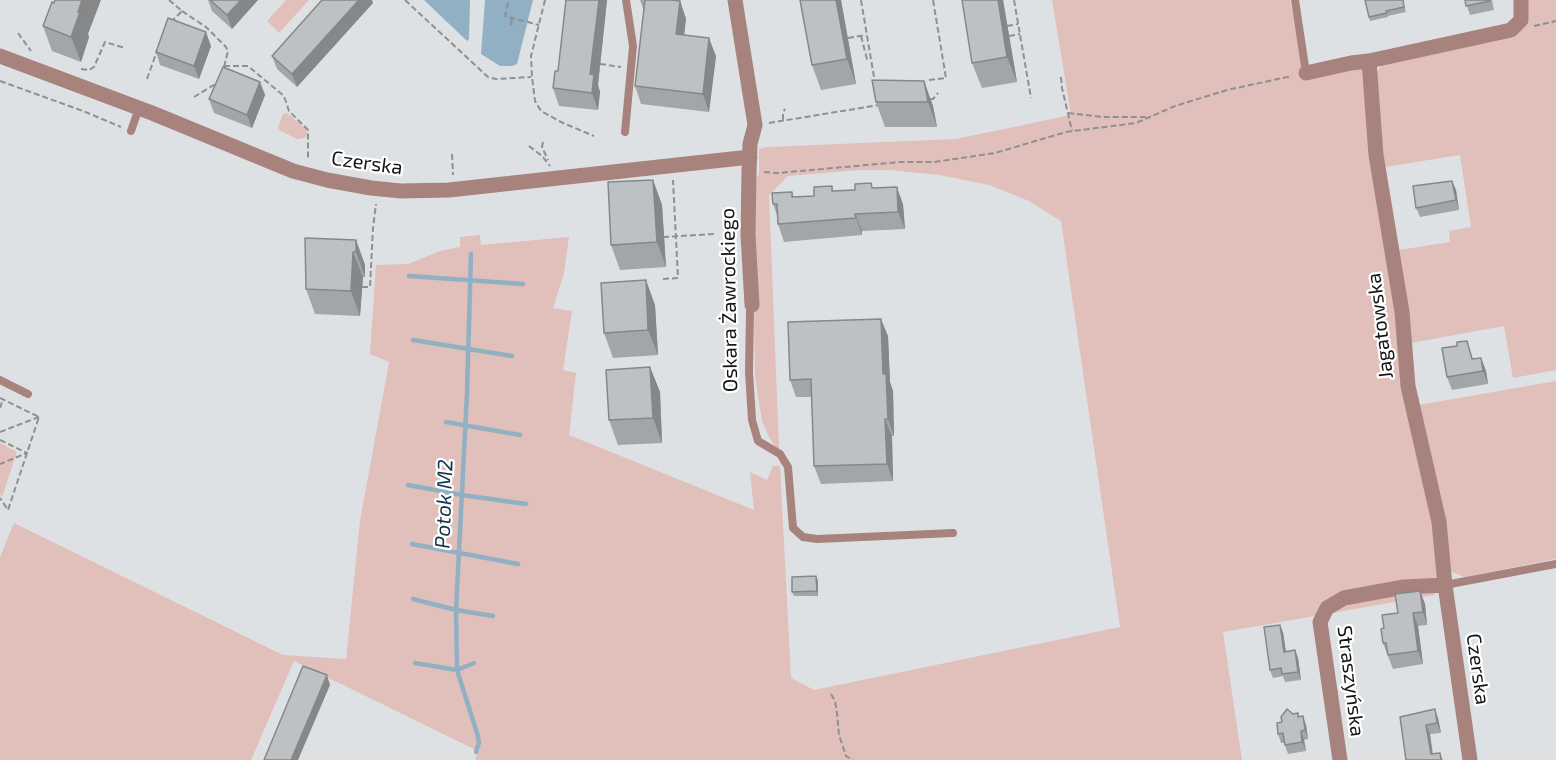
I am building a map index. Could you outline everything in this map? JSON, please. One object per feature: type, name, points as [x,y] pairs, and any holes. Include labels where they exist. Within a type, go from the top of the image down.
[{"type":"street","name":"Oskara Żawrockiego","points":[[735,0],[755,125],[750,144],[748,235],[752,305]]},
{"type":"street","points":[[1306,73],[1511,30],[1521,20],[1521,0]]},
{"type":"street","name":"Czerska","points":[[0,56],[139,108],[293,171],[327,180],[401,191],[449,190],[750,157]]},
{"type":"street","name":"Jagatowska","points":[[1370,61],[1376,155],[1402,312],[1408,386],[1439,522],[1445,585]]},
{"type":"street","name":"Czerska","points":[[1445,585],[1470,760]]},
{"type":"street","name":"Straszyńska","points":[[1340,760],[1320,622],[1326,608],[1344,598],[1404,587],[1445,585]]},
{"type":"lane","points":[[625,132],[633,46],[626,0]]},
{"type":"lane","points":[[1295,0],[1306,73]]},
{"type":"lane","points":[[131,131],[139,108]]},
{"type":"lane","name":"Oskara Żawrockiego","points":[[752,305],[749,372],[752,420],[758,441],[780,454],[788,467],[793,528],[804,537],[817,539],[953,533]]},
{"type":"lane","points":[[0,380],[28,394]]},
{"type":"lane","points":[[1445,585],[1556,564]]},
{"type":"path","points":[[169,0],[207,27],[226,46],[228,51],[222,74]]},
{"type":"path","points":[[405,0],[488,77],[496,79],[532,77]]},
{"type":"path","points":[[545,0],[531,56],[536,101],[541,111],[594,136]]},
{"type":"path","points":[[861,0],[876,90]]},
{"type":"path","points":[[929,80],[946,78],[933,0]]},
{"type":"path","points":[[1014,0],[1031,98]]},
{"type":"path","points":[[508,3],[505,16],[539,24]]},
{"type":"path","points":[[167,25],[182,11]]},
{"type":"path","points":[[511,26],[512,18]]},
{"type":"path","points":[[1521,20],[1532,26],[1556,21]]},
{"type":"path","points":[[1007,26],[1018,24]]},
{"type":"path","points":[[18,33],[28,48],[34,52]]},
{"type":"path","points":[[848,38],[867,34]]},
{"type":"path","points":[[1009,36],[1020,34]]},
{"type":"path","points":[[861,36],[867,59],[871,58]]},
{"type":"path","points":[[72,66],[89,70],[94,67],[105,42],[125,48]]},
{"type":"path","points":[[147,79],[158,46]]},
{"type":"path","points":[[600,64],[631,68]]},
{"type":"path","points":[[224,66],[248,66],[284,96],[289,111],[308,130],[308,162]]},
{"type":"path","points":[[778,173],[900,162],[934,162],[995,153],[1072,131],[1129,125],[1175,106],[1227,90],[1306,73]]},
{"type":"path","points":[[1061,77],[1063,96],[1072,131]]},
{"type":"path","points":[[0,81],[131,131]]},
{"type":"path","points":[[194,97],[220,81]]},
{"type":"path","points":[[923,99],[933,99],[938,93]]},
{"type":"path","points":[[772,122],[882,104],[883,100]]},
{"type":"path","points":[[783,120],[785,109]]},
{"type":"path","points":[[1068,113],[1103,117],[1151,117]]},
{"type":"path","points":[[543,142],[542,147],[549,163]]},
{"type":"path","points":[[449,176],[453,175],[452,154]]},
{"type":"path","points":[[663,279],[678,278],[677,207],[673,178]]},
{"type":"path","points":[[362,287],[370,287],[376,201]]},
{"type":"path","points":[[660,237],[714,234]]},
{"type":"path","points":[[0,408],[2,398],[39,417]]},
{"type":"path","points":[[0,432],[39,417]]},
{"type":"path","points":[[0,498],[8,510],[39,417]]},
{"type":"path","points":[[0,440],[27,453]]},
{"type":"path","points":[[0,464],[27,453]]},
{"type":"path","points":[[831,694],[835,701],[839,735],[846,756],[853,760]]},
{"type":"shaded area","points":[[286,0],[309,0],[279,33],[267,21]]},
{"type":"shaded area","points":[[1052,0],[1290,0],[1302,76],[1361,64],[1434,523],[1439,572],[1435,595],[1223,632],[1242,760],[475,760],[478,751],[294,661],[251,760],[0,760],[0,557],[14,523],[283,655],[346,659],[360,521],[389,362],[370,354],[376,265],[408,264],[440,251],[460,247],[460,237],[480,235],[481,245],[569,237],[564,273],[553,308],[572,311],[563,370],[576,373],[569,435],[754,510],[750,472],[767,480],[773,466],[780,466],[791,678],[814,690],[1120,627],[1061,221],[1029,201],[989,185],[939,175],[889,170],[859,170],[788,176],[769,195],[779,449],[769,437],[762,421],[755,377],[754,313],[759,307],[755,243],[759,149],[956,139],[1071,115]]},
{"type":"shaded area","points":[[1525,0],[1556,0],[1556,370],[1513,378],[1504,326],[1411,343],[1399,250],[1450,242],[1449,231],[1471,227],[1460,155],[1385,167],[1381,155],[1374,75],[1382,65],[1514,35],[1523,28]]},
{"type":"shaded area","points":[[287,113],[306,129],[307,135],[304,138],[297,139],[279,130],[283,114]]},
{"type":"shaded area","points":[[1556,381],[1556,559],[1464,577],[1450,571],[1419,405]]},
{"type":"shaded area","points":[[0,443],[17,452],[2,497],[0,494]]},
{"type":"water","points":[[424,0],[470,0],[469,39],[467,41]]},
{"type":"water","points":[[485,0],[533,0],[517,64],[500,66],[481,54]]},
{"type":"building","points":[[55,0],[82,0],[71,37],[43,26],[52,2],[54,3]]},
{"type":"building","points":[[210,0],[241,0],[227,15]]},
{"type":"building","points":[[322,0],[359,0],[292,74],[272,56]]},
{"type":"building","points":[[566,0],[599,0],[590,74],[594,75],[592,93],[553,88],[555,71],[558,71]]},
{"type":"building","points":[[645,0],[680,1],[676,34],[709,38],[703,94],[635,86]]},
{"type":"building","points":[[800,0],[836,0],[847,59],[812,65]]},
{"type":"building","points":[[962,0],[998,0],[1007,57],[972,63]]},
{"type":"building","points":[[1365,0],[1403,0],[1404,7],[1369,17]]},
{"type":"building","points":[[1465,0],[1490,0],[1490,1],[1466,6]]},
{"type":"building","points":[[168,18],[206,32],[194,66],[156,52]]},
{"type":"building","points":[[223,67],[260,82],[247,115],[209,99]]},
{"type":"building","points":[[872,80],[924,81],[928,102],[876,102]]},
{"type":"building","points":[[653,180],[657,242],[611,245],[608,182]]},
{"type":"building","points":[[1452,181],[1456,200],[1416,208],[1413,186]]},
{"type":"building","points":[[871,183],[872,188],[897,187],[898,212],[855,214],[856,218],[778,224],[777,204],[773,204],[772,193],[792,192],[792,197],[814,196],[814,187],[832,186],[832,191],[855,190],[855,184]]},
{"type":"building","points":[[305,238],[356,240],[356,252],[353,252],[351,291],[306,289]]},
{"type":"building","points":[[646,280],[648,330],[604,333],[601,283]]},
{"type":"building","points":[[881,319],[883,374],[886,374],[888,419],[885,419],[887,464],[814,466],[811,379],[790,380],[788,322]]},
{"type":"building","points":[[1467,341],[1472,359],[1481,358],[1483,371],[1447,377],[1442,348],[1457,346],[1457,342]]},
{"type":"building","points":[[650,367],[653,418],[609,420],[606,370]]},
{"type":"building","points":[[816,576],[817,591],[792,592],[792,577]]},
{"type":"building","points":[[1420,591],[1423,612],[1413,613],[1418,651],[1388,655],[1386,643],[1383,643],[1382,615],[1398,613],[1395,594]]},
{"type":"building","points":[[1280,625],[1284,652],[1295,650],[1298,672],[1282,674],[1281,668],[1270,670],[1264,627]]},
{"type":"building","points":[[303,666],[327,675],[291,760],[264,760]]},
{"type":"building","points":[[1287,709],[1293,714],[1298,713],[1298,717],[1303,716],[1305,730],[1301,731],[1302,742],[1285,745],[1283,733],[1278,734],[1277,723],[1282,722],[1281,717]]},
{"type":"building","points":[[1435,709],[1437,723],[1426,725],[1431,754],[1440,753],[1441,760],[1406,760],[1400,717]]},
{"type":"waterway","name":"Potok M2","points":[[471,254],[467,393],[456,610],[457,670],[477,733],[479,742],[476,752]]},
{"type":"waterway","points":[[409,276],[523,284]]},
{"type":"waterway","points":[[413,340],[512,356]]},
{"type":"waterway","points":[[446,422],[520,435]]},
{"type":"waterway","points":[[408,485],[526,504]]},
{"type":"waterway","points":[[412,544],[518,564]]},
{"type":"waterway","name":"Potok M2","points":[[413,599],[456,610],[493,616]]},
{"type":"waterway","points":[[415,663],[457,670],[474,663]]}]
